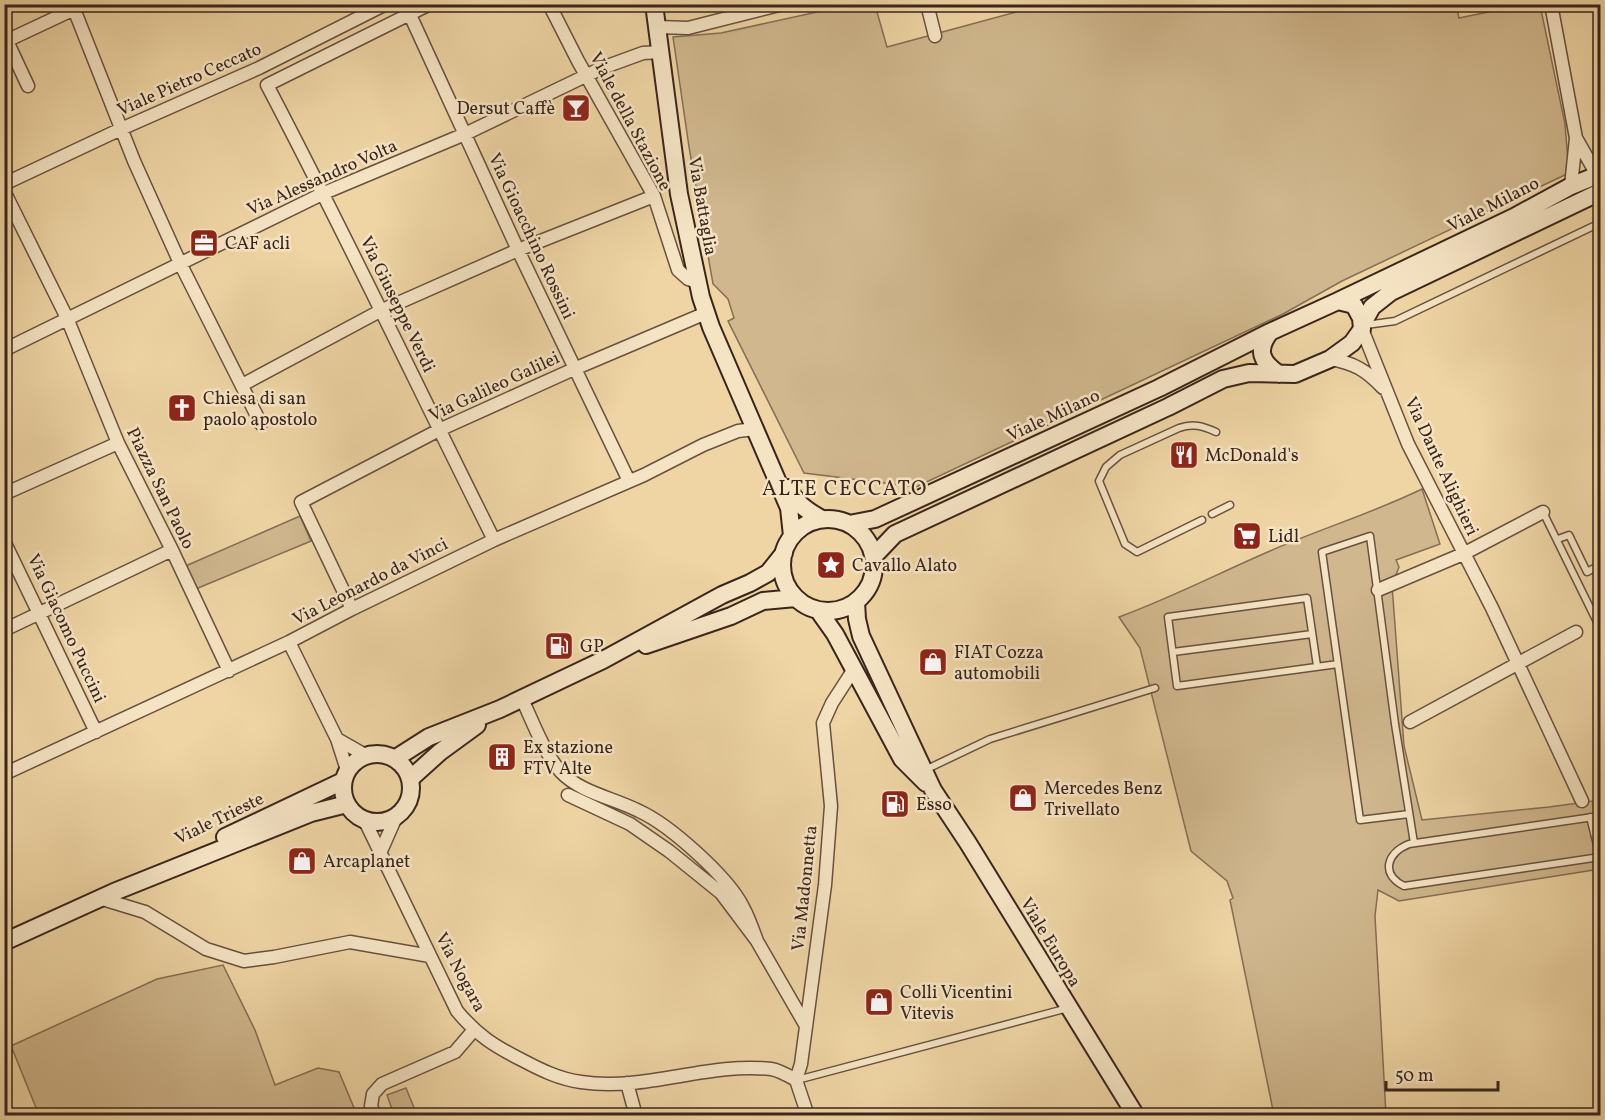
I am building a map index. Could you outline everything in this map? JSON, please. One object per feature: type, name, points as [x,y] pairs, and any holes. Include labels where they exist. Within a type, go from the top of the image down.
[{"type":"main road","name":"Via Battaglia","points":[[654,4],[679,194],[706,313],[789,508],[792,536]]},
{"type":"main road","name":"Viale Milano","points":[[822,519],[836,519],[849,524],[875,519],[1159,388],[1270,332],[1338,302],[1514,217],[1571,186],[1599,175]]},
{"type":"main road","name":"Viale Milano","points":[[874,556],[895,534],[1223,379],[1249,373],[1295,374],[1330,359],[1352,343],[1372,307],[1391,292],[1600,192]]},
{"type":"main road","points":[[1338,302],[1354,305],[1359,311],[1362,327]]},
{"type":"main road","points":[[1270,332],[1264,342],[1263,358],[1267,365],[1279,374]]},
{"type":"main road","name":"Via Battaglia","points":[[746,407],[794,499],[807,511],[822,519]]},
{"type":"main road","points":[[396,759],[429,737],[500,709],[603,660],[722,595],[768,573],[784,553],[792,536],[805,525],[822,519]]},
{"type":"main road","points":[[784,553],[782,569],[784,577],[791,592],[802,603],[818,610],[838,610],[856,602],[866,592],[872,581],[874,556],[862,534],[849,524]]},
{"type":"main road","points":[[603,660],[731,616],[763,601],[796,598]]},
{"type":"main road","name":"Viale Europa","points":[[856,602],[861,636],[933,790],[1136,1116]]},
{"type":"main road","name":"Viale Europa","points":[[818,610],[835,634],[902,759],[933,790]]},
{"type":"main road","points":[[411,779],[440,752],[500,709]]},
{"type":"main road","points":[[345,776],[343,793],[347,804],[354,813],[364,819],[374,822],[385,821],[396,817],[404,810],[410,800],[412,790],[411,779],[407,771],[396,759],[386,754],[365,755]]},
{"type":"main road","name":"Viale Trieste","points":[[4,942],[306,797],[345,776],[355,761],[365,755]]},
{"type":"main road","name":"Viale Trieste","points":[[106,895],[311,813],[347,804]]},
{"type":"street","name":"Viale Pietro Ceccato","points":[[4,184],[259,68],[386,4]]},
{"type":"street","name":"Viale Pietro Ceccato","points":[[267,85],[407,9],[430,4]]},
{"type":"street","name":"Viale della Stazione","points":[[549,4],[654,196],[678,270],[688,279],[698,282]]},
{"type":"street","points":[[657,27],[688,28],[783,4]]},
{"type":"street","points":[[927,4],[935,36]]},
{"type":"street","points":[[1551,4],[1576,138],[1571,186]]},
{"type":"street","points":[[28,86],[6,41],[77,6],[121,129],[180,263],[261,424]]},
{"type":"street","name":"Via Gioacchino Rossini","points":[[407,9],[518,250],[629,481]]},
{"type":"street","name":"Via Alessandro Volta","points":[[4,350],[324,193],[465,134],[602,68],[633,57],[661,52]]},
{"type":"street","name":"Via Giuseppe Verdi","points":[[267,85],[324,193],[494,540]]},
{"type":"street","points":[[1576,138],[1599,175]]},
{"type":"street","name":"Piazza San Paolo","points":[[4,191],[68,318],[118,442],[229,671]]},
{"type":"street","points":[[242,385],[380,310],[518,250],[654,196]]},
{"type":"street","name":"Via Galileo Galilei","points":[[352,609],[301,502],[439,430],[706,313]]},
{"type":"street","name":"Via Dante Alighieri","points":[[1362,327],[1408,444],[1492,608],[1582,801]]},
{"type":"street","name":"Via Dante Alighieri","points":[[1330,359],[1355,364],[1369,374],[1388,394]]},
{"type":"street","name":"Via Leonardo da Vinci","points":[[4,774],[229,671],[494,540],[629,481],[703,445],[738,431],[755,429]]},
{"type":"street","points":[[4,494],[118,442]]},
{"type":"street","name":"Via Dante Alighieri","points":[[1463,554],[1543,512]]},
{"type":"street","name":"Via Giacomo Puccini","points":[[4,541],[96,732]]},
{"type":"street","points":[[4,630],[172,550]]},
{"type":"street","points":[[1378,590],[1463,554]]},
{"type":"street","points":[[1410,722],[1576,632]]},
{"type":"street","points":[[289,642],[337,739],[345,776]]},
{"type":"street","name":"Via Madonnetta","points":[[796,1080],[801,1064],[825,885],[831,806],[823,723],[832,703],[854,669]]},
{"type":"street","points":[[522,699],[542,741],[561,772],[583,788],[641,811],[684,840],[743,906],[757,941]]},
{"type":"street","points":[[337,739],[365,755]]},
{"type":"street","points":[[568,795],[630,824],[669,850],[721,893],[757,941],[806,1026]]},
{"type":"street","points":[[381,851],[396,817]]},
{"type":"street","name":"Via Nogara","points":[[364,819],[457,1011],[473,1031],[511,1055],[550,1074],[581,1082],[627,1083],[715,1070],[773,1070],[796,1080]]},
{"type":"street","points":[[106,895],[145,912],[206,949],[244,961],[350,942],[430,956]]},
{"type":"street","points":[[375,1116],[371,1106],[372,1094],[382,1084],[455,1052],[473,1031]]},
{"type":"street","points":[[796,1080],[808,1116]]},
{"type":"street","points":[[627,1083],[636,1116]]},
{"type":"lane","points":[[1362,327],[1395,321],[1600,223]]},
{"type":"lane","points":[[1202,520],[1137,552],[1125,544],[1099,481],[1106,467],[1120,455],[1187,425],[1203,426],[1216,432]]},
{"type":"lane","points":[[1212,514],[1230,505]]},
{"type":"lane","points":[[1543,512],[1600,628]]},
{"type":"lane","points":[[1558,539],[1569,535],[1587,572],[1600,564]]},
{"type":"lane","points":[[1409,814],[1360,820],[1322,552],[1370,536],[1414,843]]},
{"type":"lane","points":[[1317,666],[1307,598],[1168,617],[1177,686],[1338,664]]},
{"type":"lane","points":[[1173,652],[1312,634]]},
{"type":"lane","points":[[924,770],[990,739],[1155,688]]},
{"type":"lane","points":[[1590,817],[1600,857],[1404,886],[1394,881],[1389,870],[1390,858],[1401,847],[1414,843],[1590,817],[1600,816]]},
{"type":"lane","points":[[796,1080],[1068,1008]]},
{"type":"shaded area","points":[[854,4],[875,5],[887,47],[1042,5],[1456,4],[1459,18],[1522,5],[1540,5],[1565,124],[1569,173],[1342,281],[1283,314],[916,487],[804,473],[728,321],[734,318],[728,299],[713,284],[673,37],[721,33]]},
{"type":"shaded area","points":[[1422,489],[1440,544],[1396,560],[1399,567],[1392,585],[1404,746],[1422,820],[1600,800],[1600,869],[1399,901],[1378,890],[1375,916],[1386,1115],[1274,1115],[1230,900],[1233,898],[1227,881],[1191,851],[1140,648],[1119,617],[1176,594],[1251,559]]},
{"type":"shaded area","points":[[300,516],[311,541],[191,591],[181,568]]},
{"type":"shaded area","points":[[223,965],[255,1030],[275,1085],[318,1068],[339,1072],[357,1115],[39,1115],[11,1046],[157,979]]},
{"type":"shaded area","points":[[406,1088],[417,1115],[394,1115],[387,1095]]},
{"type":"place","name":"Dersut Caffè","points":[[576,108]]},
{"type":"place","name":"CAF acli","points":[[204,243]]},
{"type":"place","name":"Chiesa di san paolo apostolo","points":[[182,408]]},
{"type":"place","name":"McDonald's","points":[[1184,455]]},
{"type":"place","name":"Lidl","points":[[1247,536]]},
{"type":"place","name":"Cavallo Alato","points":[[831,565]]},
{"type":"place","name":"GP","points":[[559,646]]},
{"type":"place","name":"FIAT Cozza automobili","points":[[933,662]]},
{"type":"place","name":"Ex stazione FTV Alte","points":[[502,757]]},
{"type":"place","name":"Mercedes Benz Trivellato","points":[[1023,798]]},
{"type":"place","name":"Esso","points":[[895,804]]},
{"type":"place","name":"Arcaplanet","points":[[302,861]]},
{"type":"place","name":"Colli Vicentini Vitevis","points":[[879,1002]]},
{"type":"district","name":"ALTE CECCATO","points":[[845,488]]}]
